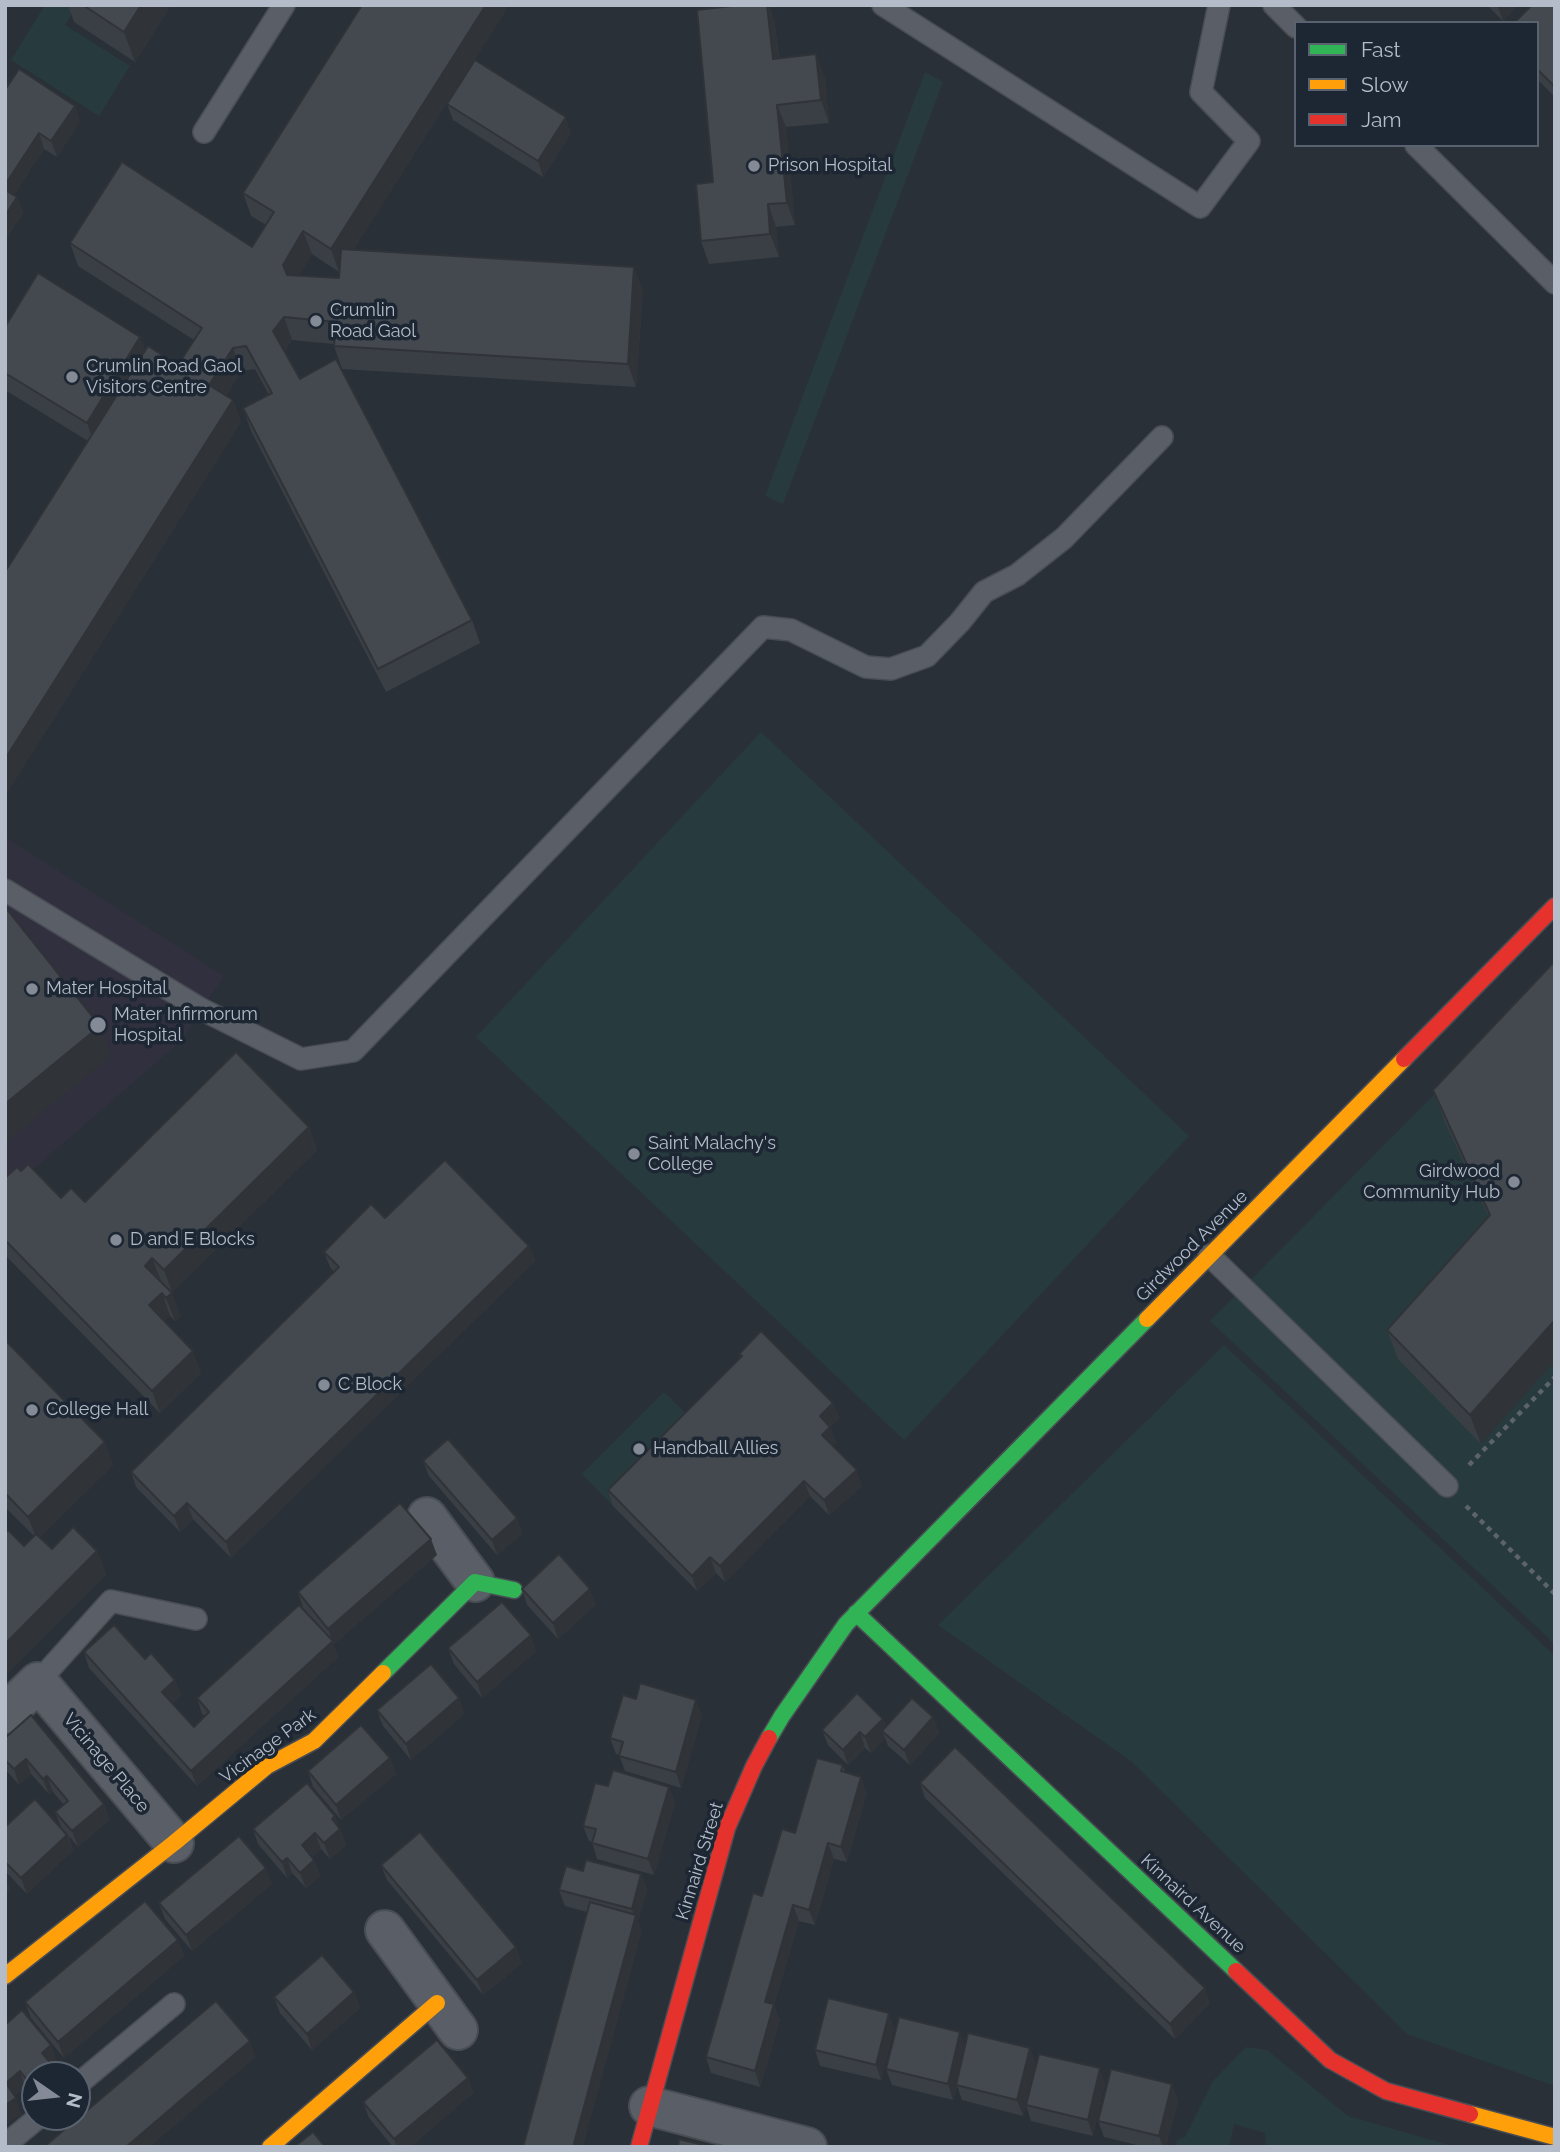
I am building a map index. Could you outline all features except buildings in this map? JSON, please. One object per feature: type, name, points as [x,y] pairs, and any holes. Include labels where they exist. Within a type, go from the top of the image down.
[{"type":"street","name":"Girdwood Avenue","points":[[856,1613],[1555,906]]},
{"type":"street","points":[[428,1517],[475,1582],[514,1590]]},
{"type":"street","name":"Vicinage Park","points":[[5,1976],[267,1766],[314,1741],[475,1582]]},
{"type":"street","name":"Kinnaird Street","points":[[639,2147],[727,1828],[754,1766],[782,1716],[856,1613]]},
{"type":"street","name":"Kinnaird Avenue","points":[[856,1613],[1331,2060],[1386,2091],[1555,2137]]},
{"type":"street","points":[[5,1714],[38,1682]]},
{"type":"street","name":"Vicinage Place","points":[[38,1682],[174,1843]]},
{"type":"street","points":[[270,2147],[448,2016],[385,1930]]},
{"type":"street","points":[[649,2106],[807,2147]]},
{"type":"lane","points":[[204,132],[284,5]]},
{"type":"lane","points":[[883,5],[1200,206],[1250,141],[1201,92],[1219,5]]},
{"type":"lane","points":[[1274,5],[1294,25]]},
{"type":"lane","points":[[1418,147],[1555,282]]},
{"type":"lane","points":[[5,890],[201,1009],[301,1059],[353,1051],[763,627],[791,630],[866,667],[891,668],[927,656],[984,592],[1017,575],[1064,538],[1162,437]]},
{"type":"lane","points":[[1209,1255],[1447,1486]]},
{"type":"lane","points":[[38,1682],[111,1601],[196,1619]]},
{"type":"lane","points":[[91,2073],[174,2004]]},
{"type":"lane","points":[[5,2145],[22,2131]]},
{"type":"path","points":[[1555,1377],[1447,1486],[1555,1594]]},
{"type":"shaded area","name":"Mater Infirmorum Hospital","points":[[5,837],[224,976],[181,1041],[5,1194]]},
{"type":"green space","points":[[45,5],[77,5],[65,25],[130,66],[99,116],[11,60]]},
{"type":"green space","points":[[925,72],[943,82],[783,504],[765,496]]},
{"type":"green space","points":[[761,732],[1189,1136],[904,1440],[476,1037]]},
{"type":"green space","points":[[1555,972],[1555,1644],[1210,1321]]},
{"type":"green space","points":[[1224,1345],[1555,1656],[1555,2086],[1407,2034],[1132,1762],[938,1625]]},
{"type":"green space","name":"Handball Allies","points":[[664,1392],[696,1423],[613,1506],[582,1474]]},
{"type":"green space","points":[[1246,2047],[1267,2050],[1348,2116],[1456,2147],[1266,2147],[1265,2133],[1234,2124],[1229,2147],[1175,2147],[1177,2140],[1185,2137],[1213,2081]]},
{"type":"traffic: fast","points":[[769,1738],[846,1624],[1147,1319]]},
{"type":"traffic: fast","points":[[383,1673],[475,1582],[514,1590]]},
{"type":"traffic: fast","points":[[856,1613],[1236,1971]]},
{"type":"traffic: slow","points":[[1147,1319],[1404,1059]]},
{"type":"traffic: slow","points":[[5,1976],[267,1766],[314,1741],[383,1673]]},
{"type":"traffic: slow","points":[[270,2147],[437,2003]]},
{"type":"traffic: slow","points":[[1470,2114],[1555,2137]]},
{"type":"traffic: jam","points":[[1404,1059],[1555,906]]},
{"type":"traffic: jam","points":[[639,2147],[727,1828],[769,1738]]},
{"type":"traffic: jam","points":[[1236,1971],[1330,2060],[1386,2091],[1470,2114]]},
{"type":"place","name":"Prison Hospital","points":[[754,166]]},
{"type":"place","name":"Crumlin Road Gaol","points":[[316,321]]},
{"type":"place","name":"Crumlin Road Gaol Visitors Centre","points":[[72,377]]},
{"type":"place","name":"Mater Hospital","points":[[32,989]]},
{"type":"place","name":"Mater Infirmorum Hospital","points":[[98,1025]]},
{"type":"place","name":"Saint Malachy's College","points":[[634,1154]]},
{"type":"place","name":"Girdwood Community Hub","points":[[1514,1182]]},
{"type":"place","name":"D and E Blocks","points":[[116,1240]]},
{"type":"place","name":"C Block","points":[[324,1385]]},
{"type":"place","name":"College Hall","points":[[32,1410]]},
{"type":"place","name":"Handball Allies","points":[[639,1449]]}]
